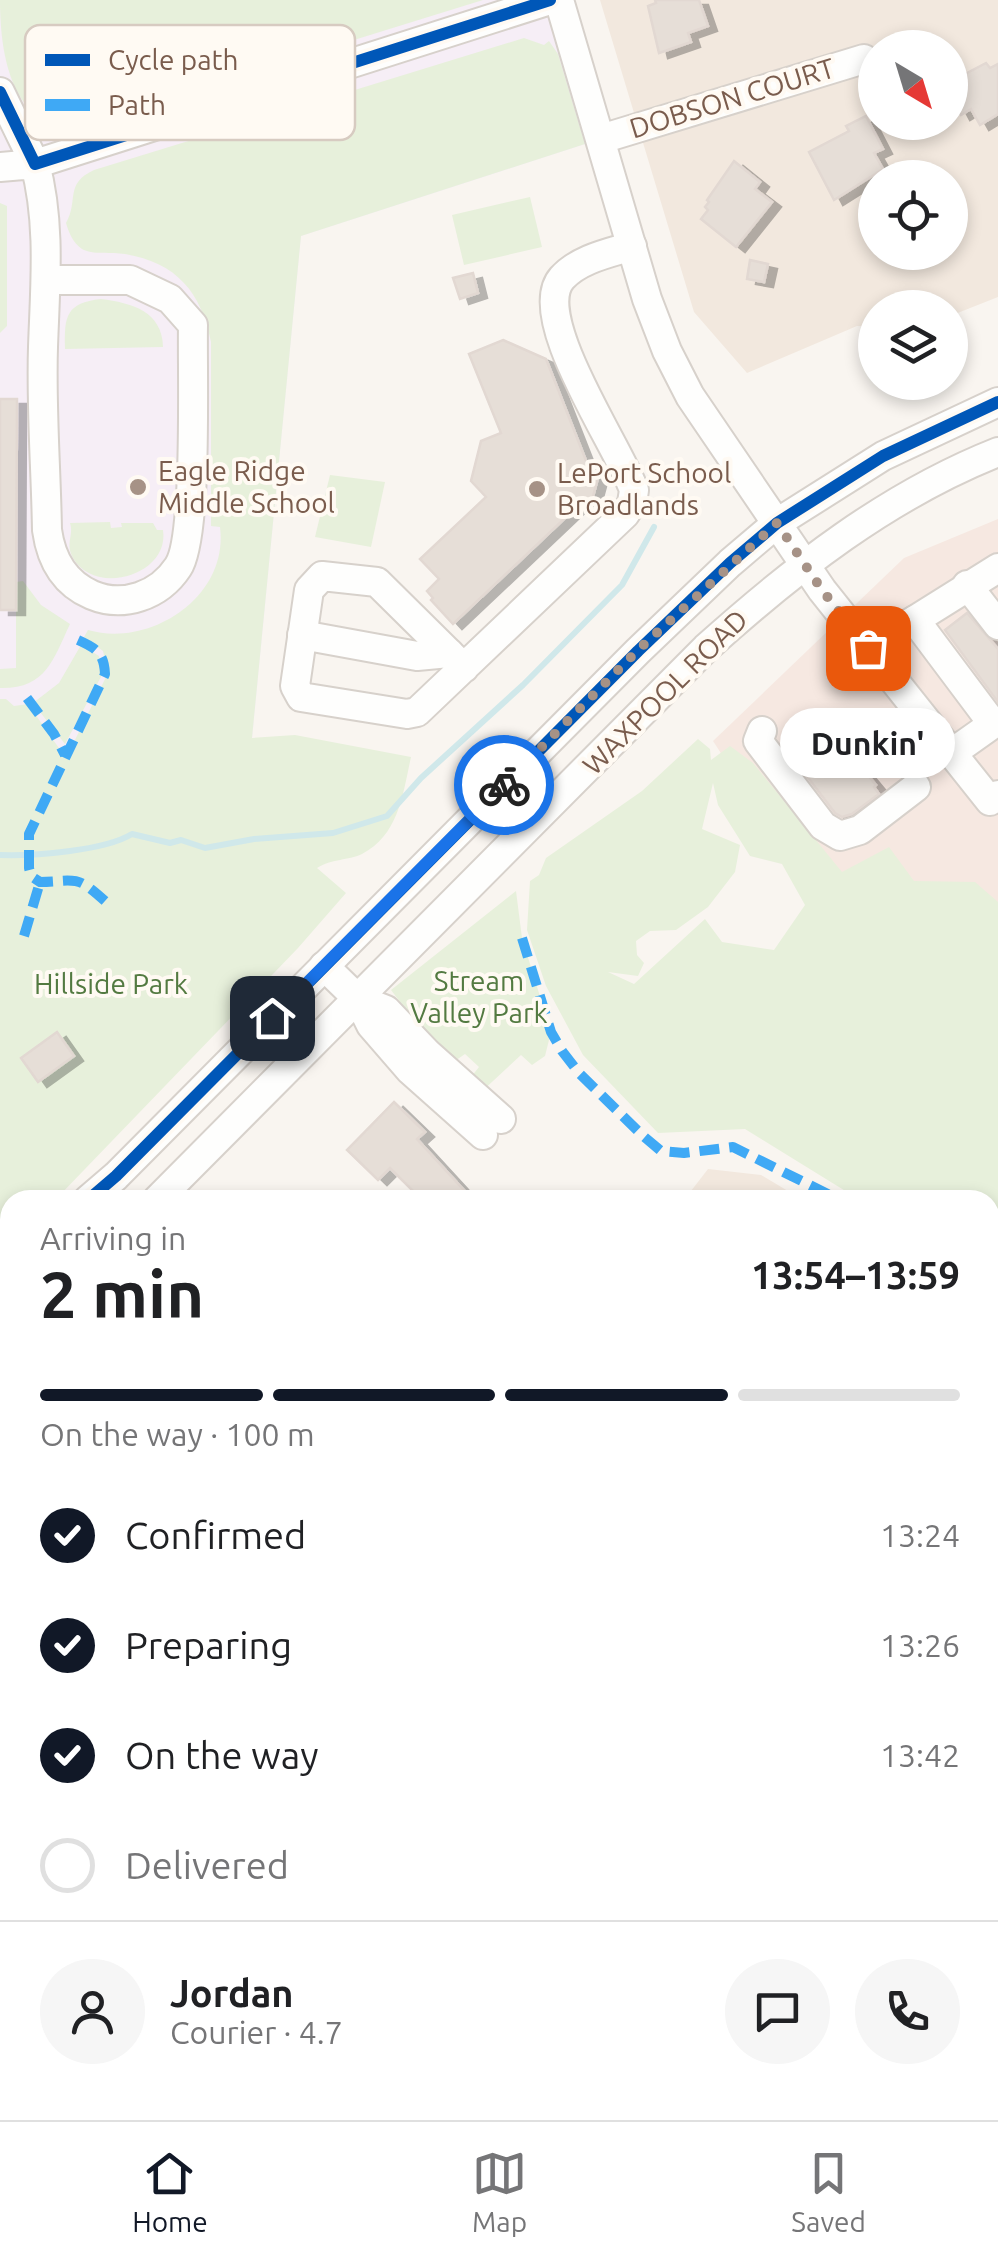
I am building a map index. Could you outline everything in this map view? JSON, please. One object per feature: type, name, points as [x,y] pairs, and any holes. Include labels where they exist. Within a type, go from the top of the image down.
[{"type":"street","points":[[355,62],[550,0]]},
{"type":"street","points":[[559,0],[632,246],[667,351],[690,396],[714,436],[868,648],[990,801],[998,796]]},
{"type":"street","name":"DOBSON COURT","points":[[601,139],[858,60]]},
{"type":"street","points":[[0,92],[41,188],[48,280],[43,349],[50,556],[76,588],[111,602],[147,595],[179,567],[190,532],[193,325],[170,299],[130,280],[48,280]]},
{"type":"street","points":[[0,167],[34,164],[110,140]]},
{"type":"street","points":[[456,661],[378,582],[322,576],[309,590],[295,686],[301,697],[407,714],[417,712],[456,661],[624,514],[632,503],[634,490],[586,398],[556,317],[553,294],[560,280],[574,267],[632,246]]},
{"type":"street","name":"WAXPOOL ROAD","points":[[98,1190],[638,650],[777,523],[883,456],[998,402]]},
{"type":"street","name":"WAXPOOL ROAD","points":[[168,1190],[706,648],[804,563],[862,522],[998,452]]},
{"type":"street","points":[[868,648],[998,568]]},
{"type":"street","points":[[968,585],[998,625]]},
{"type":"street","points":[[915,620],[996,722],[952,753]]},
{"type":"street","points":[[302,634],[456,661]]},
{"type":"street","points":[[762,731],[758,741],[822,826],[840,836],[860,830],[916,787]]},
{"type":"street","points":[[324,966],[358,999],[371,1025],[410,1070],[446,1086],[492,1127]]},
{"type":"shaded area","name":"Eagle Ridge Middle School","points":[[0,0],[559,0],[601,139],[301,236],[252,739],[0,755]]},
{"type":"shaded area","points":[[600,0],[998,0],[998,297],[968,309],[968,290],[858,290],[858,326],[747,373],[694,312]]},
{"type":"shaded area","points":[[998,519],[998,942],[799,873],[713,741],[904,558]]},
{"type":"shaded area","points":[[708,1169],[761,1175],[786,1190],[692,1190]]},
{"type":"green space","points":[[0,0],[483,0],[355,40],[355,25],[25,25],[25,103],[12,80],[2,40]]},
{"type":"green space","name":"Hillside Park","points":[[524,38],[544,45],[549,41],[558,54],[585,144],[301,236],[252,738],[295,735],[411,757],[397,812],[374,846],[362,854],[317,868],[346,893],[65,1190],[0,1190],[0,699],[14,706],[28,704],[61,751],[70,750],[108,673],[103,651],[84,637],[88,630],[112,634],[136,631],[181,612],[212,575],[219,552],[220,527],[211,526],[211,342],[201,308],[184,283],[159,265],[143,258],[79,247],[66,223],[75,187],[94,170],[192,140],[355,140],[355,90]]},
{"type":"green space","points":[[530,197],[542,247],[464,265],[452,215]]},
{"type":"green space","points":[[0,203],[7,206],[7,326],[0,333]]},
{"type":"green space","points":[[101,299],[134,306],[151,317],[163,347],[65,349],[70,313],[80,304]]},
{"type":"green space","points":[[330,475],[385,482],[371,547],[315,537]]},
{"type":"green space","points":[[110,522],[111,528],[122,527],[121,523],[153,523],[157,530],[163,530],[162,546],[155,559],[129,576],[97,576],[83,570],[71,553],[70,523]]},
{"type":"green space","points":[[23,581],[41,605],[70,624],[53,660],[38,678],[16,687],[0,688],[0,669],[16,668],[16,582]]},
{"type":"green space","points":[[81,645],[99,656],[102,675],[65,744],[33,703],[59,683]]},
{"type":"green space","points":[[698,739],[710,749],[711,760],[730,746],[753,763],[842,872],[889,847],[914,881],[975,882],[998,902],[998,1190],[844,1190],[745,1129],[658,1133],[583,1055],[546,986],[527,930],[530,881],[539,875],[546,858],[642,791]],"holes":[[[713,783],[718,805],[750,856],[782,864],[805,905],[774,950],[722,942],[705,919],[634,984],[608,972],[638,976],[644,963],[637,955],[636,941],[650,931],[676,930],[708,907],[735,872],[740,845],[702,829]]]},
{"type":"green space","name":"Stream Valley Park","points":[[516,891],[522,938],[551,1032],[545,1056],[532,1065],[521,1055],[479,1094],[467,1082],[479,1067],[465,1054],[452,1063],[432,1044],[391,990]]},
{"type":"building","points":[[655,0],[699,0],[708,26],[688,33],[691,42],[659,53],[648,6]]},
{"type":"building","points":[[986,63],[990,68],[998,64],[998,114],[980,125],[971,109],[968,111],[968,72]]},
{"type":"building","points":[[858,120],[858,140],[878,140],[883,149],[874,153],[878,160],[858,160],[858,185],[834,200],[809,152],[849,131],[846,126]]},
{"type":"building","points":[[734,161],[760,182],[755,189],[772,202],[736,247],[701,219],[708,210],[707,200]]},
{"type":"building","points":[[750,260],[768,264],[764,282],[747,279]]},
{"type":"building","points":[[473,273],[478,293],[460,299],[453,278]]},
{"type":"building","name":"LePort School Broadlands","points":[[503,340],[546,359],[590,471],[599,474],[592,500],[584,500],[453,624],[431,600],[427,591],[439,579],[420,559],[486,497],[471,481],[481,441],[501,433],[469,354]]},
{"type":"building","points":[[0,399],[17,399],[16,610],[0,610]]},
{"type":"building","points":[[967,613],[998,649],[998,702],[945,630]]},
{"type":"building","points":[[827,726],[876,785],[879,794],[842,817],[790,754]]},
{"type":"building","points":[[57,1032],[74,1056],[38,1082],[21,1058]]},
{"type":"building","points":[[394,1102],[425,1132],[417,1139],[464,1190],[412,1190],[390,1168],[378,1180],[347,1150]]},
{"type":"waterway","points":[[0,855],[87,848],[132,834],[170,843],[181,840],[205,848],[254,839],[333,833],[387,816],[421,778],[523,685],[622,585],[654,527]]},
{"type":"marked path","points":[[78,640],[98,652],[105,674],[29,834],[29,868],[31,876],[40,882],[76,881],[105,901]]},
{"type":"marked path","points":[[27,698],[65,755]]},
{"type":"marked path","points":[[24,936],[40,882]]},
{"type":"marked path","points":[[522,938],[551,1032],[562,1051],[642,1135],[661,1151],[684,1153],[733,1147],[820,1190]]},
{"type":"cycle path","points":[[355,62],[550,0]]},
{"type":"cycle path","points":[[0,92],[35,164],[110,140]]},
{"type":"cycle path","points":[[100,1190],[730,563],[777,523],[883,456],[998,402]]},
{"type":"way so far","points":[[504,785],[638,650],[777,523],[822,590],[868,648]]},
{"type":"place","name":"Eagle Ridge Middle School","points":[[138,487]]},
{"type":"place","name":"LePort School Broadlands","points":[[537,489]]},
{"type":"place","name":"Dunkin'","points":[[868,648]]},
{"type":"route","points":[[272,1018],[504,785]]}]
